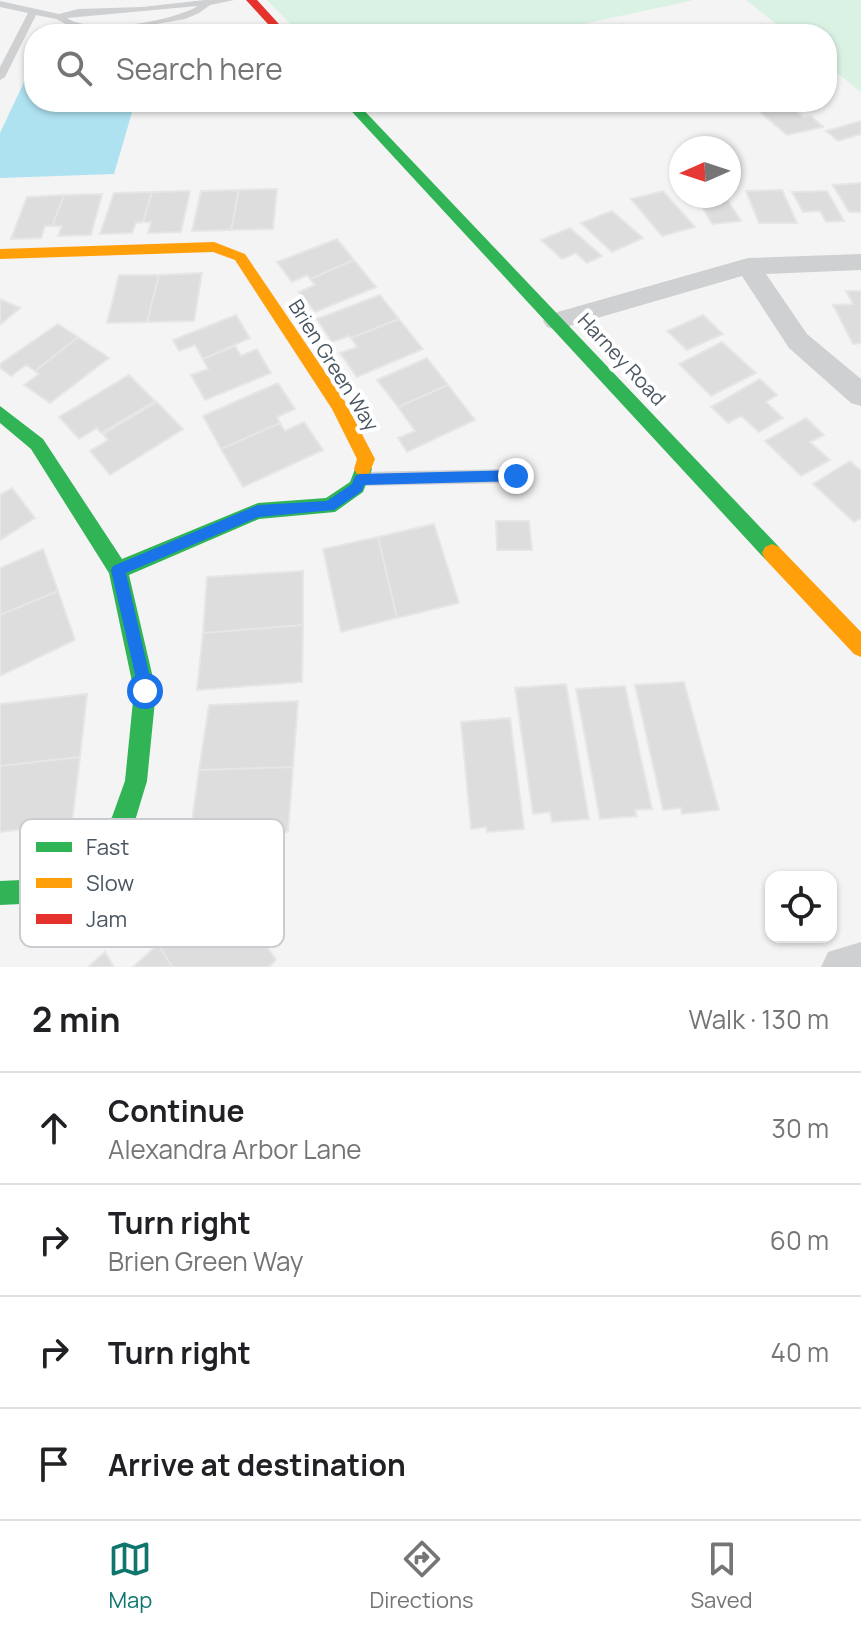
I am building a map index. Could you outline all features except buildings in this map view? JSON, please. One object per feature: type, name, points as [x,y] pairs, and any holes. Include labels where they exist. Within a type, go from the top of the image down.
[{"type":"street","points":[[251,0],[274,24]]},
{"type":"street","name":"Harney Road","points":[[358,112],[861,647]]},
{"type":"street","name":"Brien Green Way","points":[[0,254],[214,247],[240,257],[338,405],[366,459],[360,479]]},
{"type":"street","points":[[556,321],[748,266],[861,262]]},
{"type":"street","points":[[748,266],[798,341],[861,395]]},
{"type":"street","points":[[0,413],[37,444],[118,570],[145,691],[136,781],[124,819]]},
{"type":"street","points":[[118,570],[258,511],[329,506],[357,487],[360,479]]},
{"type":"street","points":[[0,893],[20,892]]},
{"type":"street","points":[[843,967],[861,963]]},
{"type":"lane","points":[[142,24],[198,12],[206,5],[229,0]]},
{"type":"lane","points":[[0,4],[59,17],[71,24]]},
{"type":"lane","points":[[27,24],[33,12]]},
{"type":"lane","points":[[0,77],[24,30]]},
{"type":"lane","points":[[360,479],[516,476]]},
{"type":"green space","points":[[267,0],[694,0],[583,24],[290,24]]},
{"type":"green space","points":[[746,0],[861,0],[861,92],[837,73],[837,24],[776,24]]},
{"type":"water","points":[[24,82],[24,112],[132,112],[114,174],[0,178],[0,133]]},
{"type":"traffic: fast","points":[[358,112],[772,553]]},
{"type":"traffic: fast","points":[[0,413],[37,444],[118,570],[145,691],[136,781],[124,819]]},
{"type":"traffic: fast","points":[[118,570],[258,511],[329,506],[357,487],[363,469]]},
{"type":"traffic: fast","points":[[0,893],[20,892]]},
{"type":"traffic: slow","points":[[0,254],[214,247],[240,257],[338,405],[366,459],[363,469]]},
{"type":"traffic: slow","points":[[772,553],[861,647]]},
{"type":"traffic: jam","points":[[251,0],[274,24]]},
{"type":"route","points":[[145,691],[118,570],[258,511],[329,506],[357,487],[360,479],[516,476]]}]
